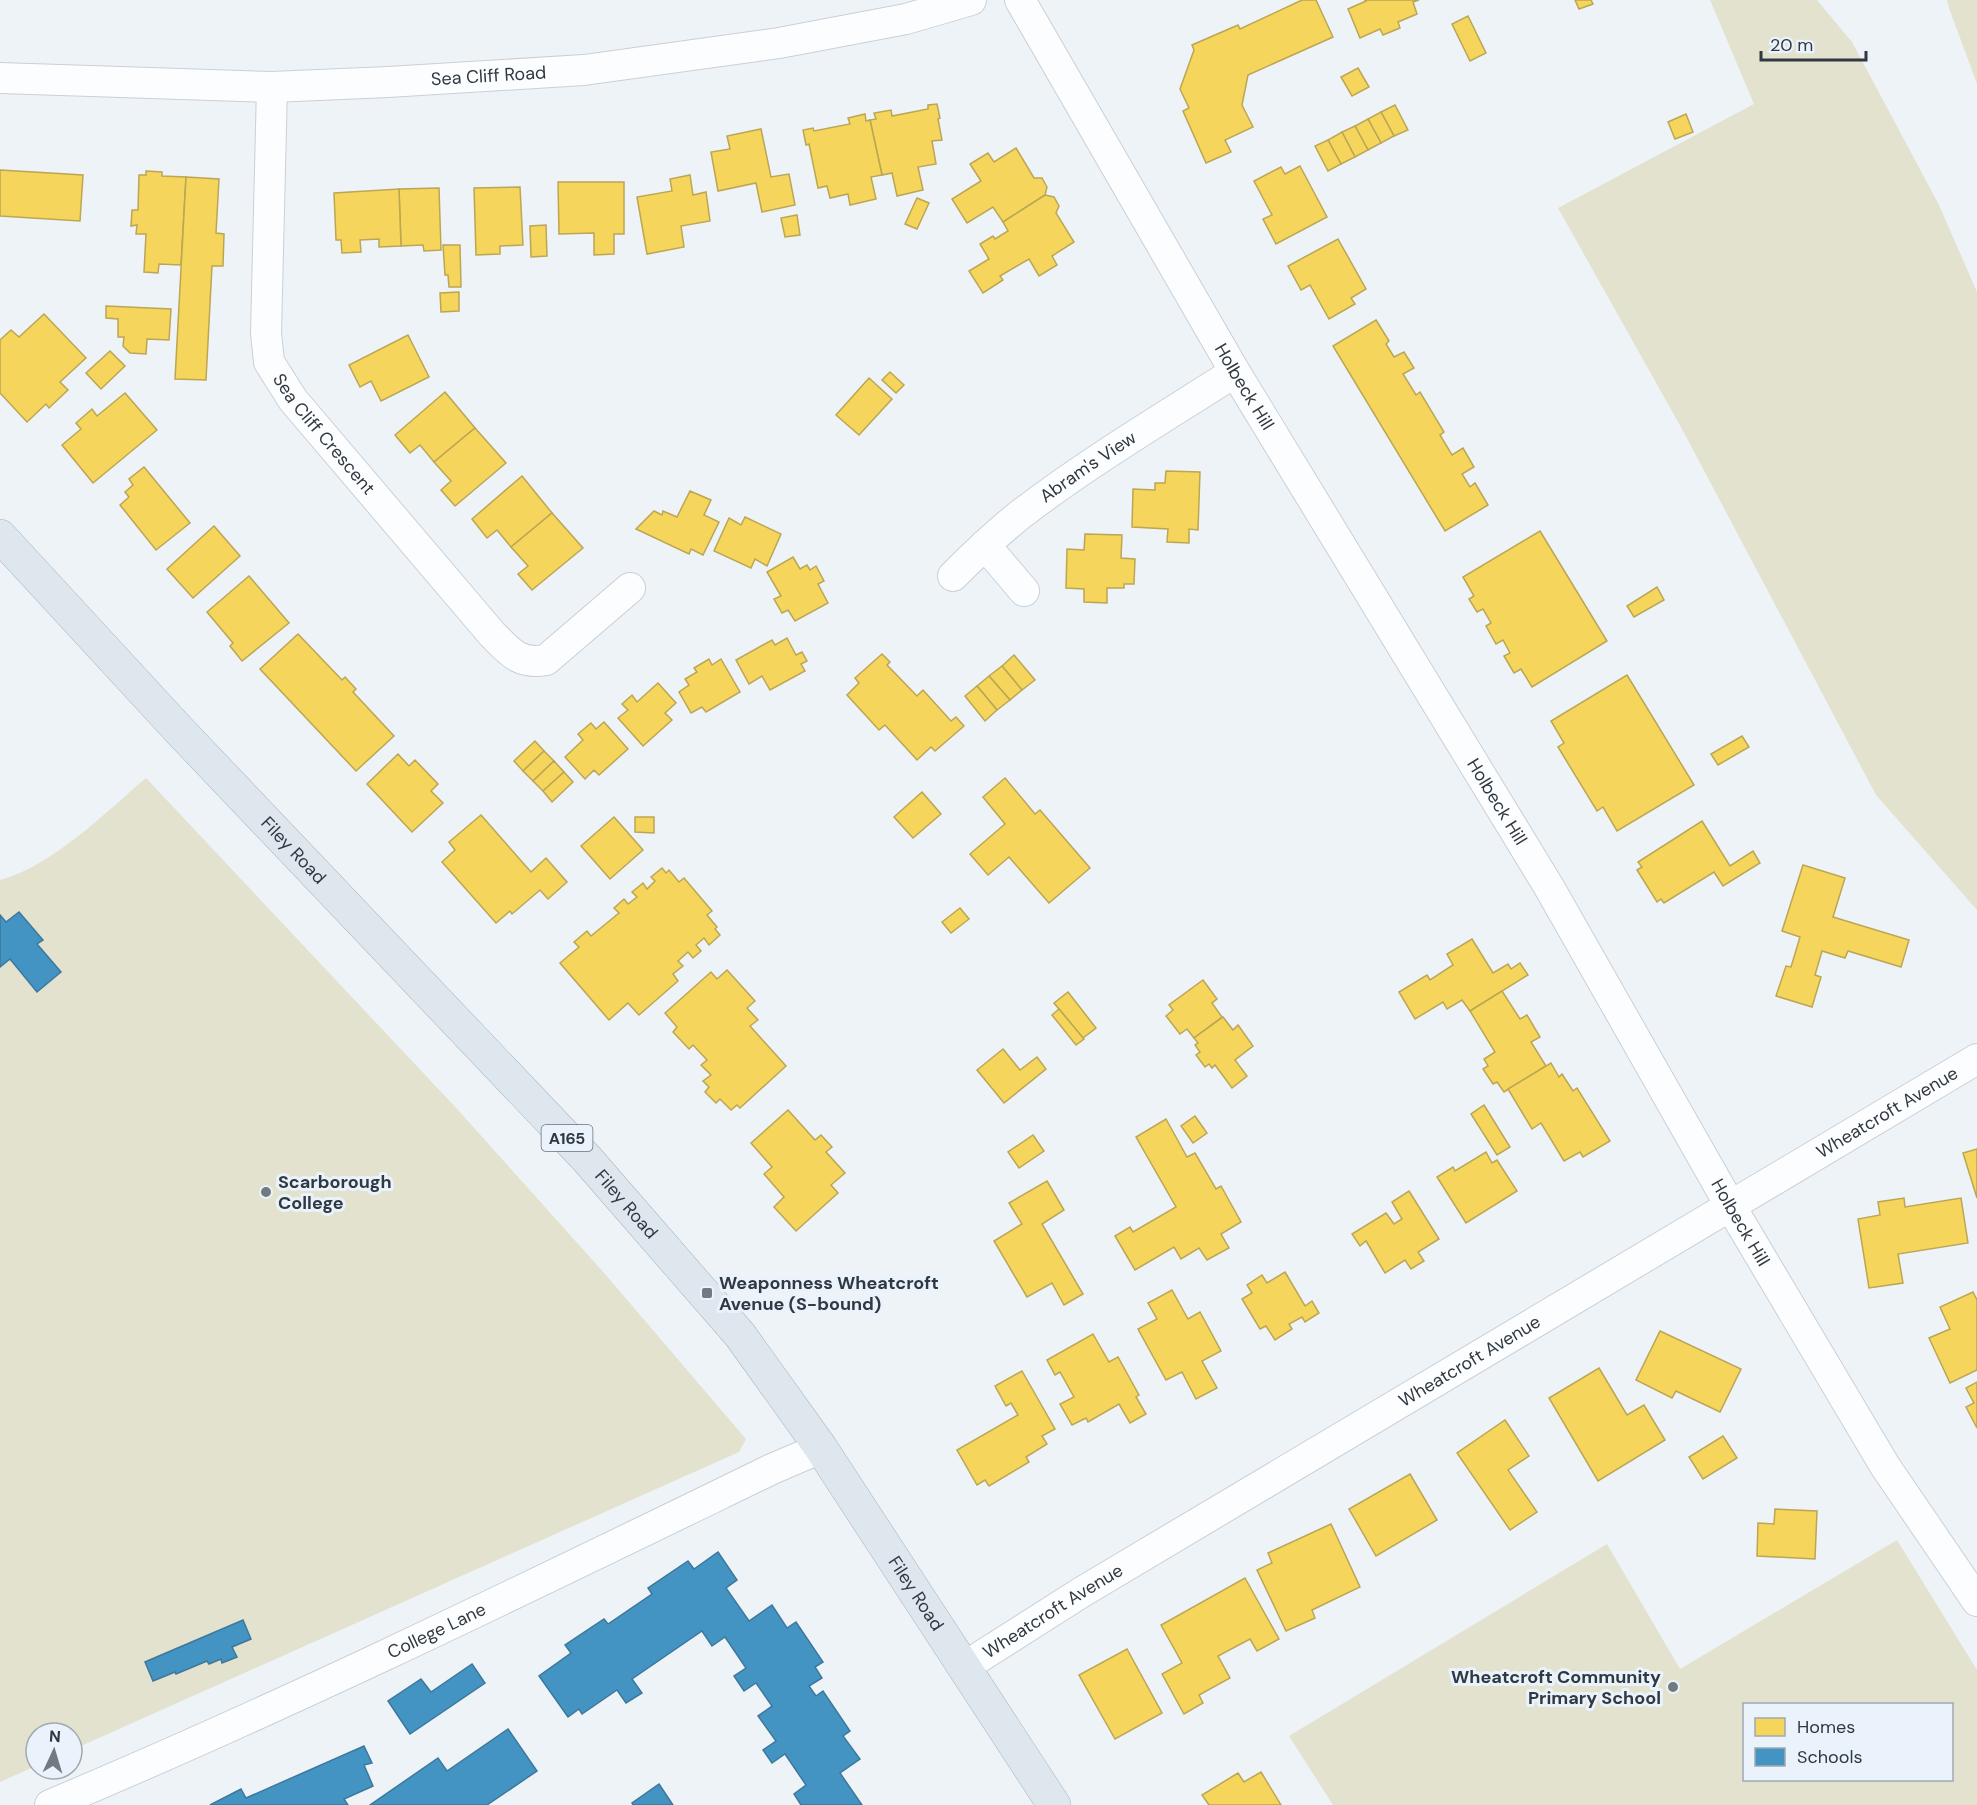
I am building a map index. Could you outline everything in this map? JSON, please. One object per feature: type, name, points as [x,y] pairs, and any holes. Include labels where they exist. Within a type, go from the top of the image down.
[{"type":"highway","name":"Filey Road","points":[[0,536],[178,729],[587,1159],[741,1335],[821,1448],[1054,1805]]},
{"type":"street","name":"Sea Cliff Road","points":[[0,78],[272,87],[584,70],[779,44],[906,19],[971,0]]},
{"type":"street","name":"Holbeck Hill","points":[[1020,0],[1235,372],[1549,887],[1731,1207],[1885,1466],[1977,1601]]},
{"type":"street","name":"Sea Cliff Crescent","points":[[272,87],[266,333],[269,362],[293,400],[492,634],[516,657],[532,663],[546,660],[630,588]]},
{"type":"street","name":"Abram's View","points":[[953,576],[985,544],[1021,514],[1082,470],[1235,372]]},
{"type":"street","points":[[985,544],[1024,591]]},
{"type":"street","name":"Wheatcroft Avenue","points":[[964,1667],[1082,1593],[1977,1059]]},
{"type":"street","name":"College Lane","points":[[50,1805],[171,1754],[441,1629],[772,1469],[821,1448]]},
{"type":"green space","points":[[1710,0],[1817,0],[1852,42],[1939,205],[1977,292],[1977,910],[1876,795],[1682,429],[1558,208],[1754,104]]},
{"type":"green space","points":[[1947,0],[1977,0],[1977,84],[1949,8]]},
{"type":"green space","name":"Scarborough College","points":[[146,778],[459,1111],[605,1274],[746,1439],[739,1452],[84,1745],[84,1721],[24,1721],[24,1771],[0,1782],[0,880],[39,863],[96,822]]},
{"type":"green space","name":"Wheatcroft Community Primary School","points":[[1897,1540],[1977,1670],[1977,1805],[1333,1805],[1289,1736],[1607,1544],[1680,1669]]},
{"type":"building: Homes","points":[[1302,0],[1316,0],[1333,37],[1248,75],[1242,105],[1253,127],[1225,140],[1231,152],[1206,163],[1183,111],[1189,108],[1180,89],[1194,50],[1192,45],[1238,25],[1240,29]]},
{"type":"building: Homes","points":[[1365,0],[1419,0],[1413,2],[1417,14],[1398,22],[1400,28],[1383,35],[1380,29],[1360,38],[1348,9]]},
{"type":"building: Homes","points":[[1575,0],[1591,0],[1593,4],[1579,9]]},
{"type":"building: Homes","points":[[1468,16],[1486,53],[1470,61],[1452,24]]},
{"type":"building: Homes","points":[[1358,68],[1369,87],[1352,96],[1341,77]]},
{"type":"building: Homes","points":[[937,104],[942,140],[932,141],[936,164],[918,167],[923,190],[897,196],[892,173],[882,175],[870,120],[876,119],[874,113],[891,110],[892,116],[928,109],[928,105]]},
{"type":"building: Homes","points":[[1395,105],[1408,130],[1394,136],[1381,112]]},
{"type":"building: Homes","points":[[1381,112],[1394,136],[1381,143],[1368,119]]},
{"type":"building: Homes","points":[[865,114],[866,121],[870,120],[882,175],[871,177],[876,199],[850,205],[848,194],[830,198],[827,186],[818,188],[809,144],[806,145],[803,130],[813,128],[814,131],[850,124],[848,118]]},
{"type":"building: Homes","points":[[1686,114],[1693,132],[1675,139],[1668,122]]},
{"type":"building: Homes","points":[[1368,119],[1381,143],[1368,150],[1355,126]]},
{"type":"building: Homes","points":[[1355,126],[1368,150],[1355,157],[1342,132]]},
{"type":"building: Homes","points":[[761,129],[771,177],[789,174],[795,205],[762,212],[756,183],[718,191],[711,152],[730,149],[727,136]]},
{"type":"building: Homes","points":[[1342,132],[1355,157],[1341,164],[1328,140]]},
{"type":"building: Homes","points":[[1328,140],[1341,164],[1328,171],[1315,146]]},
{"type":"building: Homes","points":[[1016,148],[1034,178],[1042,178],[1047,187],[1045,195],[1003,222],[993,207],[967,223],[952,199],[981,181],[970,164],[988,153],[994,162]]},
{"type":"building: Homes","points":[[1300,166],[1327,217],[1276,244],[1263,219],[1272,215],[1254,181],[1281,167],[1285,174]]},
{"type":"building: Homes","points":[[0,170],[83,175],[80,221],[0,216]]},
{"type":"building: Homes","points":[[146,171],[162,172],[162,176],[186,177],[181,265],[159,264],[158,273],[144,272],[146,234],[136,234],[137,225],[131,226],[132,210],[138,210],[139,175],[146,175]]},
{"type":"building: Homes","points":[[690,175],[693,195],[706,192],[710,221],[681,226],[684,247],[647,254],[637,197],[672,191],[670,179]]},
{"type":"building: Homes","points":[[186,177],[219,179],[216,233],[224,234],[223,266],[212,266],[206,380],[175,379]]},
{"type":"building: Homes","points":[[558,182],[624,182],[624,234],[614,234],[614,254],[594,255],[594,233],[559,234]]},
{"type":"building: Homes","points":[[520,187],[523,245],[500,246],[500,254],[476,255],[474,188]]},
{"type":"building: Homes","points":[[439,188],[441,250],[424,251],[423,245],[401,246],[399,189]]},
{"type":"building: Homes","points":[[399,189],[401,246],[379,247],[379,239],[360,240],[361,252],[342,253],[341,240],[336,240],[334,193]]},
{"type":"building: Homes","points":[[1045,195],[1054,197],[1059,206],[1056,213],[1074,242],[1052,256],[1057,265],[1039,276],[1029,259],[1000,276],[1003,280],[983,293],[969,271],[989,259],[980,244],[1008,231],[1003,222]]},
{"type":"building: Homes","points":[[917,198],[929,203],[917,229],[905,224]]},
{"type":"building: Homes","points":[[797,215],[800,235],[785,237],[781,218]]},
{"type":"building: Homes","points":[[546,225],[547,256],[531,257],[530,226]]},
{"type":"building: Homes","points":[[1338,239],[1366,289],[1351,298],[1355,304],[1329,319],[1310,285],[1301,290],[1288,266]]},
{"type":"building: Homes","points":[[443,245],[460,245],[461,287],[449,287],[448,275],[445,275]]},
{"type":"building: Homes","points":[[459,292],[459,311],[441,312],[440,293]]},
{"type":"building: Homes","points":[[106,306],[171,309],[169,340],[147,339],[146,354],[130,353],[123,346],[124,337],[118,337],[118,319],[106,318]]},
{"type":"building: Homes","points":[[44,314],[86,358],[60,382],[68,390],[49,408],[46,404],[27,422],[0,393],[0,340],[11,330],[19,337]]},
{"type":"building: Homes","points":[[1376,320],[1389,341],[1386,344],[1394,357],[1404,352],[1414,368],[1403,374],[1416,395],[1420,392],[1444,432],[1440,435],[1452,455],[1463,448],[1474,467],[1462,474],[1470,487],[1475,483],[1488,505],[1445,531],[1333,346]]},
{"type":"building: Homes","points":[[408,335],[429,377],[381,401],[371,381],[360,387],[349,365]]},
{"type":"building: Homes","points":[[110,351],[125,366],[101,389],[86,373]]},
{"type":"building: Homes","points":[[890,372],[904,385],[896,393],[882,380]]},
{"type":"building: Homes","points":[[869,378],[892,399],[859,435],[836,415]]},
{"type":"building: Homes","points":[[445,392],[475,428],[434,462],[420,445],[410,453],[395,435]]},
{"type":"building: Homes","points":[[125,393],[157,430],[93,483],[62,445],[81,429],[76,423],[92,409],[97,416]]},
{"type":"building: Homes","points":[[475,428],[506,463],[455,506],[441,490],[451,481],[434,462]]},
{"type":"building: Homes","points":[[144,467],[190,523],[156,550],[120,505],[129,497],[125,492],[133,485],[129,479]]},
{"type":"building: Homes","points":[[1166,471],[1200,472],[1198,530],[1189,529],[1189,543],[1167,542],[1168,529],[1132,527],[1133,489],[1155,490],[1155,483],[1165,483]]},
{"type":"building: Homes","points":[[522,476],[552,513],[511,547],[497,530],[487,538],[472,519]]},
{"type":"building: Homes","points":[[690,491],[711,500],[704,515],[719,522],[703,555],[691,549],[689,554],[636,529],[654,511],[662,515],[663,511],[677,517]]},
{"type":"building: Homes","points":[[552,513],[583,548],[532,590],[518,574],[528,566],[511,547]]},
{"type":"building: Homes","points":[[745,517],[781,534],[767,566],[755,559],[751,568],[714,551],[729,518],[741,525]]},
{"type":"building: Homes","points":[[214,526],[240,556],[193,598],[167,569]]},
{"type":"building: Homes","points":[[1540,531],[1607,641],[1532,687],[1521,669],[1514,673],[1504,656],[1510,653],[1503,640],[1496,644],[1486,626],[1491,623],[1483,609],[1477,612],[1469,599],[1474,596],[1463,577]]},
{"type":"building: Homes","points":[[1085,534],[1122,535],[1121,558],[1135,559],[1134,584],[1124,584],[1124,588],[1107,588],[1107,603],[1084,602],[1084,589],[1066,588],[1067,549],[1084,550]]},
{"type":"building: Homes","points":[[793,557],[800,569],[807,565],[810,570],[816,566],[824,581],[818,584],[828,603],[795,621],[788,610],[782,613],[774,599],[781,596],[767,572]]},
{"type":"building: Homes","points":[[249,576],[289,623],[242,661],[230,646],[233,643],[207,612]]},
{"type":"building: Homes","points":[[1657,587],[1664,600],[1634,617],[1627,606]]},
{"type":"building: Homes","points":[[298,634],[342,680],[345,677],[356,689],[353,692],[394,736],[356,771],[260,669]]},
{"type":"building: Homes","points":[[787,638],[796,655],[802,652],[807,661],[801,664],[805,671],[770,690],[762,676],[749,684],[736,660],[772,640],[775,645]]},
{"type":"building: Homes","points":[[882,654],[890,662],[887,665],[917,696],[923,690],[951,721],[956,717],[964,726],[935,751],[931,747],[917,760],[885,725],[879,730],[847,695],[859,683],[855,678]]},
{"type":"building: Homes","points":[[1014,655],[1035,680],[1022,690],[1002,666]]},
{"type":"building: Homes","points":[[709,659],[712,665],[721,659],[740,692],[706,712],[702,707],[691,713],[679,692],[689,685],[685,679],[697,672],[694,668]]},
{"type":"building: Homes","points":[[1002,666],[1022,690],[1010,700],[989,676]]},
{"type":"building: Homes","points":[[1627,675],[1694,785],[1617,831],[1603,807],[1597,811],[1558,747],[1564,743],[1551,721]]},
{"type":"building: Homes","points":[[989,676],[1010,700],[997,710],[977,686]]},
{"type":"building: Homes","points":[[658,683],[676,703],[665,713],[672,720],[643,746],[618,718],[628,710],[622,704],[632,695],[637,702]]},
{"type":"building: Homes","points":[[977,686],[997,710],[985,721],[965,696]]},
{"type":"building: Homes","points":[[604,722],[628,749],[599,775],[594,770],[585,779],[565,757],[583,740],[578,734],[591,723],[596,729]]},
{"type":"building: Homes","points":[[1742,736],[1749,747],[1718,765],[1711,754]]},
{"type":"building: Homes","points":[[535,741],[544,751],[523,771],[514,761]]},
{"type":"building: Homes","points":[[544,751],[554,761],[533,781],[523,771]]},
{"type":"building: Homes","points":[[398,754],[409,766],[415,760],[438,784],[431,791],[443,803],[412,832],[367,784]]},
{"type":"building: Homes","points":[[554,761],[564,772],[543,791],[533,781]]},
{"type":"building: Homes","points":[[564,772],[573,782],[552,802],[543,791]]},
{"type":"building: Homes","points":[[1005,778],[1035,814],[1040,810],[1090,868],[1049,903],[1009,857],[988,875],[970,854],[1005,824],[983,797]]},
{"type":"building: Homes","points":[[922,792],[941,814],[913,838],[894,817]]},
{"type":"building: Homes","points":[[481,815],[531,872],[546,858],[567,882],[548,899],[540,890],[512,914],[510,911],[496,923],[442,862],[455,850],[449,842]]},
{"type":"building: Homes","points":[[614,817],[643,850],[610,879],[581,846]]},
{"type":"building: Homes","points":[[635,817],[654,817],[654,833],[635,832]]},
{"type":"building: Homes","points":[[1702,821],[1730,866],[1753,851],[1760,863],[1723,886],[1714,872],[1664,903],[1661,899],[1657,902],[1637,870],[1642,867],[1638,862]]},
{"type":"building: Homes","points":[[1803,865],[1845,878],[1833,917],[1909,940],[1901,967],[1848,951],[1845,958],[1822,951],[1815,975],[1821,977],[1812,1007],[1776,996],[1786,966],[1791,967],[1800,937],[1782,931]]},
{"type":"building: Homes","points":[[662,868],[666,873],[669,870],[679,882],[684,878],[712,911],[707,915],[717,927],[715,929],[720,935],[709,945],[704,938],[696,945],[701,951],[693,958],[688,952],[678,961],[683,966],[673,974],[678,981],[639,1015],[628,1003],[609,1020],[560,963],[579,947],[574,942],[587,931],[591,936],[619,913],[614,908],[624,899],[628,904],[637,897],[632,892],[643,883],[647,889],[655,881],[651,877]]},
{"type":"building: Homes","points":[[960,908],[969,919],[951,933],[942,922]]},
{"type":"building: Homes","points":[[1472,939],[1493,973],[1508,964],[1511,969],[1520,963],[1528,975],[1470,1011],[1462,1000],[1447,1009],[1443,1002],[1415,1019],[1399,992],[1427,975],[1430,980],[1453,965],[1447,954]]},
{"type":"building: Homes","points":[[727,970],[755,1001],[747,1008],[758,1020],[750,1026],[786,1066],[740,1108],[737,1105],[731,1110],[720,1099],[716,1103],[705,1092],[709,1087],[703,1081],[711,1075],[701,1065],[707,1060],[693,1045],[689,1049],[673,1032],[677,1027],[665,1013],[711,972],[717,979]]},
{"type":"building: Homes","points":[[1203,980],[1217,999],[1212,1003],[1222,1017],[1194,1038],[1187,1029],[1180,1034],[1166,1016],[1173,1010],[1169,1005]]},
{"type":"building: Homes","points":[[1502,991],[1520,1019],[1527,1015],[1540,1037],[1531,1042],[1546,1066],[1504,1092],[1497,1082],[1493,1084],[1483,1069],[1488,1066],[1484,1059],[1495,1052],[1470,1011]]},
{"type":"building: Homes","points":[[1068,992],[1096,1028],[1083,1038],[1054,1003]]},
{"type":"building: Homes","points":[[1059,1009],[1084,1039],[1076,1045],[1052,1015]]},
{"type":"building: Homes","points":[[1223,1017],[1233,1030],[1238,1025],[1253,1046],[1235,1060],[1247,1076],[1232,1088],[1215,1065],[1212,1068],[1209,1064],[1205,1067],[1196,1055],[1200,1052],[1195,1045],[1198,1043],[1194,1038]]},
{"type":"building: Homes","points":[[1003,1049],[1020,1070],[1037,1057],[1046,1069],[1004,1103],[977,1070]]},
{"type":"building: Homes","points":[[1551,1063],[1559,1077],[1562,1074],[1573,1091],[1577,1088],[1610,1141],[1583,1157],[1580,1152],[1564,1161],[1541,1123],[1532,1129],[1508,1089]]},
{"type":"building: Homes","points":[[1484,1105],[1510,1147],[1497,1155],[1471,1114]]},
{"type":"building: Homes","points":[[788,1110],[815,1140],[821,1135],[832,1147],[826,1152],[845,1173],[831,1185],[838,1193],[796,1231],[774,1207],[784,1197],[764,1174],[772,1167],[751,1143]]},
{"type":"building: Homes","points":[[1195,1116],[1207,1133],[1193,1143],[1181,1126]]},
{"type":"building: Homes","points":[[1166,1119],[1187,1157],[1195,1153],[1216,1189],[1221,1186],[1241,1222],[1221,1234],[1229,1248],[1207,1260],[1199,1248],[1181,1259],[1174,1247],[1135,1270],[1115,1236],[1130,1227],[1133,1232],[1176,1207],[1136,1137]]},
{"type":"building: Homes","points":[[1033,1135],[1044,1151],[1019,1168],[1008,1152]]},
{"type":"building: Homes","points":[[1977,1149],[1977,1198],[1963,1153]]},
{"type":"building: Homes","points":[[1486,1152],[1492,1163],[1497,1160],[1517,1191],[1466,1223],[1437,1177],[1453,1167],[1455,1171]]},
{"type":"building: Homes","points":[[1047,1181],[1064,1210],[1042,1224],[1083,1294],[1064,1305],[1052,1283],[1027,1297],[994,1241],[1022,1224],[1009,1203]]},
{"type":"building: Homes","points":[[1409,1191],[1439,1239],[1418,1252],[1424,1261],[1411,1269],[1405,1260],[1385,1273],[1366,1241],[1360,1246],[1352,1234],[1386,1213],[1394,1224],[1402,1219],[1392,1202]]},
{"type":"building: Homes","points":[[1904,1198],[1905,1207],[1961,1198],[1968,1243],[1898,1254],[1903,1283],[1869,1288],[1858,1219],[1880,1215],[1878,1202]]},
{"type":"building: Homes","points":[[1285,1272],[1305,1306],[1312,1301],[1319,1313],[1305,1322],[1302,1317],[1289,1324],[1292,1329],[1275,1340],[1266,1326],[1260,1329],[1242,1299],[1252,1293],[1247,1285],[1262,1275],[1267,1283]]},
{"type":"building: Homes","points":[[1172,1290],[1188,1319],[1200,1312],[1221,1351],[1202,1361],[1217,1388],[1196,1399],[1182,1372],[1166,1380],[1138,1329],[1157,1319],[1148,1303]]},
{"type":"building: Homes","points":[[1973,1292],[1977,1300],[1977,1370],[1950,1383],[1929,1338],[1950,1329],[1940,1307]]},
{"type":"building: Homes","points":[[1660,1331],[1741,1369],[1720,1412],[1676,1391],[1672,1398],[1636,1380]]},
{"type":"building: Homes","points":[[1093,1334],[1109,1362],[1118,1357],[1139,1395],[1136,1397],[1146,1414],[1130,1423],[1119,1404],[1088,1422],[1086,1418],[1072,1425],[1060,1404],[1074,1397],[1060,1372],[1055,1375],[1047,1360]]},
{"type":"building: Homes","points":[[1599,1368],[1627,1415],[1644,1405],[1665,1440],[1598,1481],[1549,1398]]},
{"type":"building: Homes","points":[[1022,1371],[1055,1429],[1042,1436],[1047,1444],[1026,1457],[1029,1462],[989,1486],[985,1480],[977,1485],[957,1450],[1018,1415],[1011,1403],[1006,1406],[995,1386]]},
{"type":"building: Homes","points":[[1977,1382],[1977,1428],[1966,1407],[1974,1403],[1966,1388]]},
{"type":"building: Homes","points":[[1505,1420],[1529,1456],[1508,1470],[1537,1512],[1510,1530],[1457,1453]]},
{"type":"building: Homes","points":[[1723,1436],[1737,1458],[1703,1479],[1689,1457]]},
{"type":"building: Homes","points":[[1410,1474],[1437,1520],[1376,1556],[1349,1509]]},
{"type":"building: Homes","points":[[1775,1509],[1817,1511],[1815,1559],[1757,1556],[1758,1523],[1774,1524]]},
{"type":"building: Homes","points":[[1331,1524],[1360,1587],[1312,1610],[1315,1618],[1286,1631],[1257,1570],[1272,1563],[1268,1553]]},
{"type":"building: Homes","points":[[1245,1578],[1279,1639],[1257,1651],[1250,1639],[1218,1656],[1230,1678],[1199,1695],[1203,1703],[1184,1714],[1162,1674],[1182,1663],[1161,1625]]},
{"type":"building: Homes","points":[[1127,1649],[1162,1713],[1115,1739],[1079,1675]]},
{"type":"building: Homes","points":[[1261,1772],[1281,1805],[1209,1805],[1202,1795],[1238,1773],[1244,1782]]},
{"type":"building: Schools","points":[[19,912],[43,940],[37,944],[61,972],[37,992],[10,959],[0,967],[0,915],[6,922]]},
{"type":"building: Schools","points":[[718,1552],[737,1580],[726,1588],[749,1621],[772,1605],[787,1628],[796,1622],[823,1662],[815,1667],[822,1678],[809,1686],[816,1696],[823,1691],[850,1731],[843,1736],[860,1759],[840,1773],[862,1805],[801,1805],[794,1794],[806,1785],[785,1754],[772,1763],[763,1750],[776,1741],[758,1716],[772,1706],[756,1683],[744,1691],[734,1676],[746,1668],[725,1637],[712,1646],[702,1631],[632,1679],[642,1693],[626,1703],[617,1690],[582,1714],[579,1709],[568,1717],[539,1676],[571,1653],[565,1645],[604,1619],[608,1624],[652,1594],[648,1588],[688,1561],[694,1569]]},
{"type":"building: Schools","points":[[243,1620],[251,1639],[232,1647],[237,1657],[222,1663],[221,1659],[209,1664],[207,1661],[153,1681],[145,1662]]},
{"type":"building: Schools","points":[[472,1664],[485,1683],[410,1734],[388,1701],[421,1679],[431,1692]]},
{"type":"building: Schools","points":[[508,1729],[537,1771],[487,1805],[370,1805],[438,1758],[447,1771]]},
{"type":"building: Schools","points":[[364,1746],[372,1763],[364,1765],[373,1786],[344,1799],[348,1805],[210,1805],[241,1789],[246,1798]]},
{"type":"building: Schools","points":[[659,1784],[673,1805],[633,1805],[632,1803]]},
{"type":"place","name":"Scarborough College","points":[[266,1192]]},
{"type":"place","name":"Weaponness Wheatcroft Avenue (S-bound)","points":[[707,1293]]},
{"type":"place","name":"Wheatcroft Community Primary School","points":[[1673,1687]]}]
